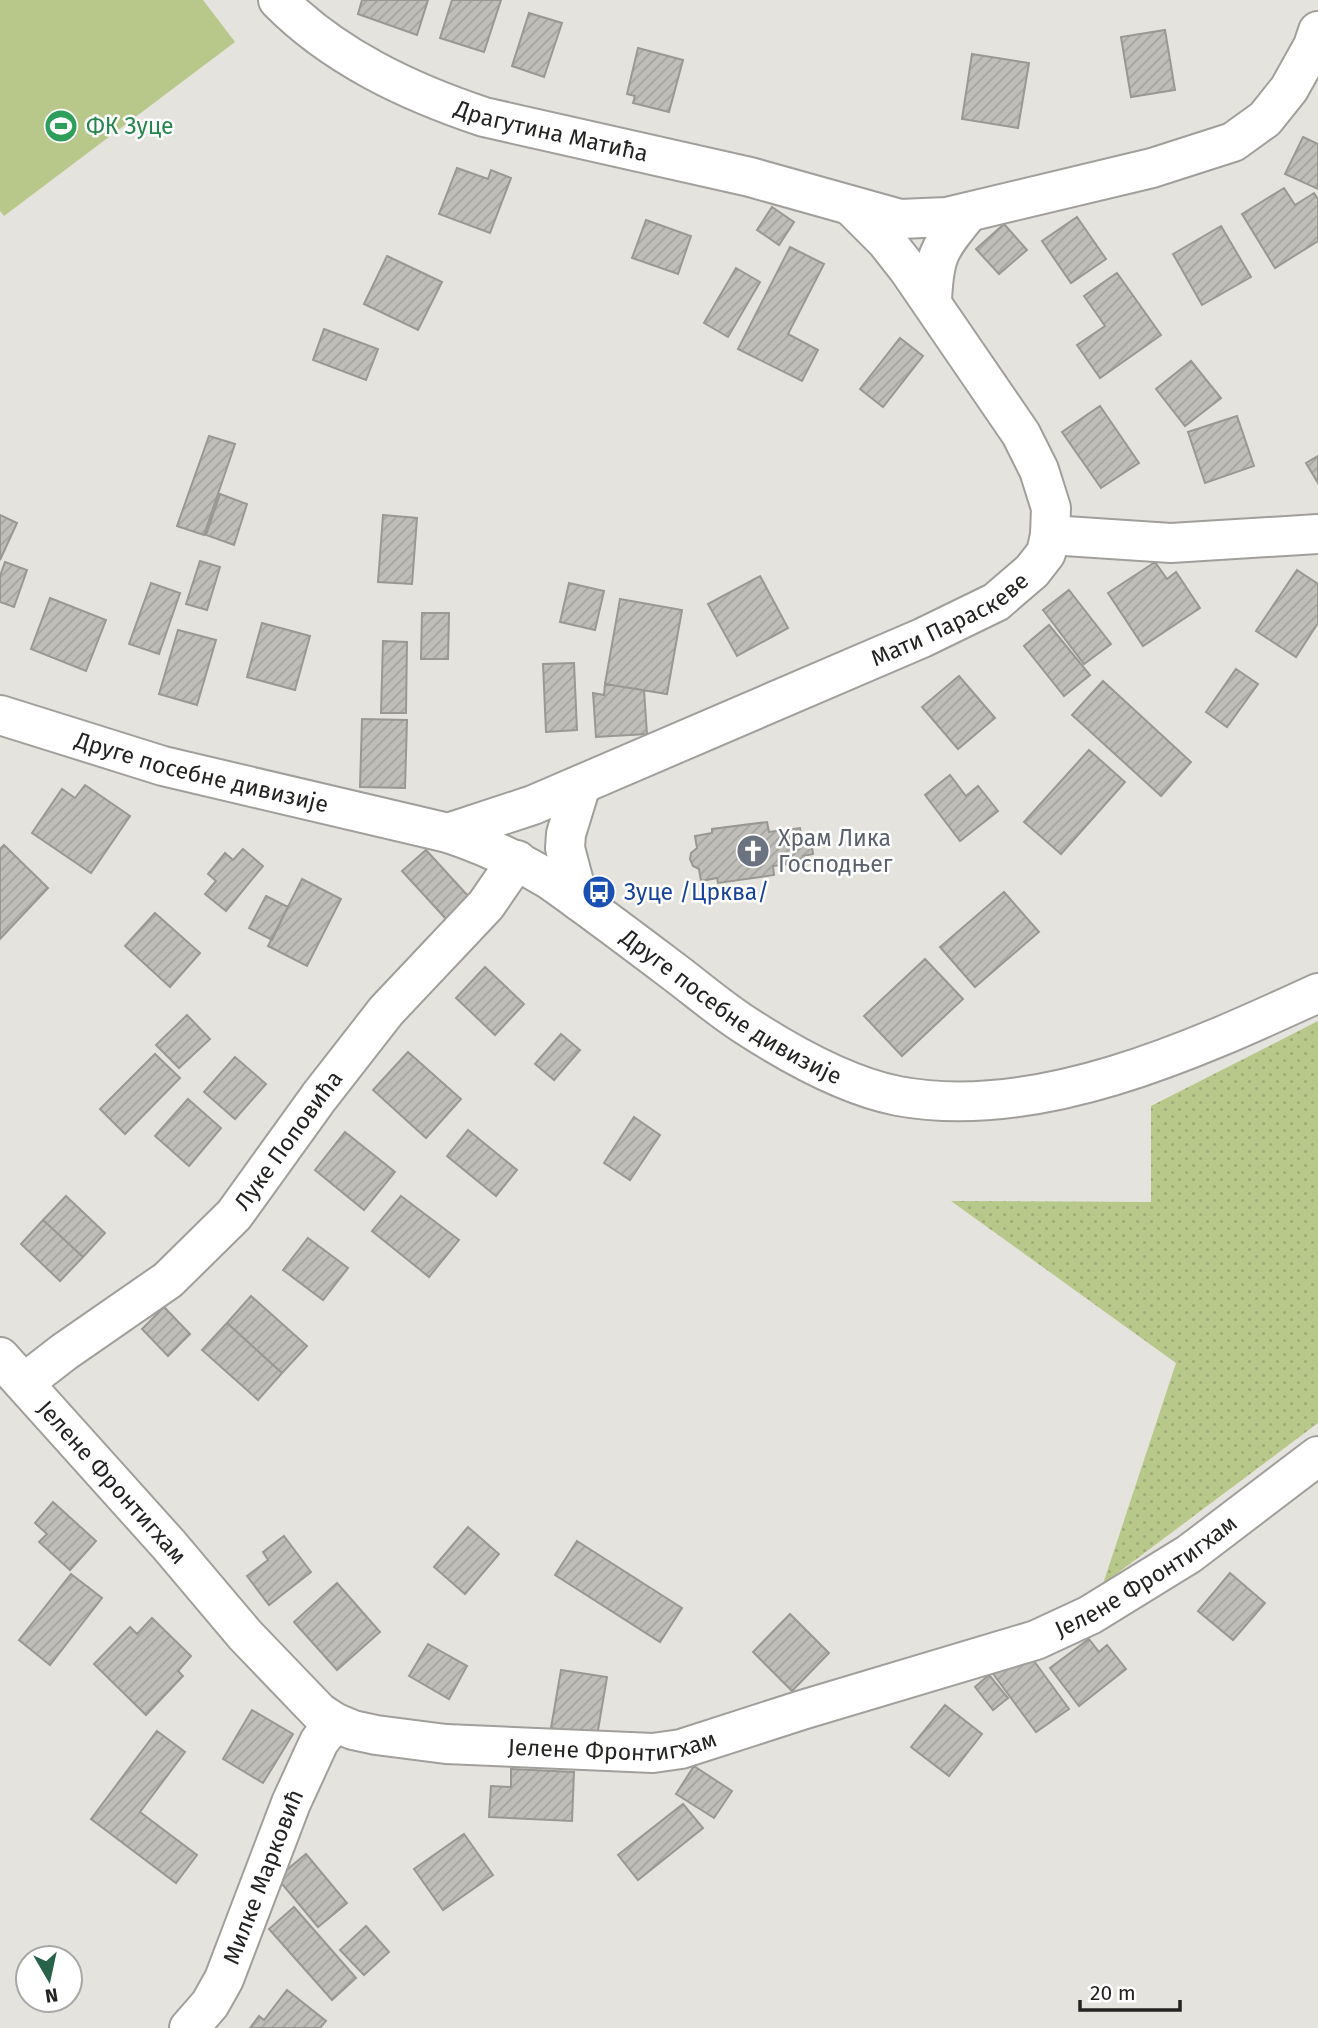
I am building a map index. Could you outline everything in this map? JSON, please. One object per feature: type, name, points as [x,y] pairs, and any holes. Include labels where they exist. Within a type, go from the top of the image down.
[{"type":"street","name":"Драгутина Матића","points":[[278,0],[336,48],[392,80],[443,103],[484,117],[750,177],[850,205]]},
{"type":"street","points":[[850,205],[900,219],[930,219],[968,213],[1016,199],[1152,168],[1233,142],[1265,119],[1289,89],[1313,46],[1318,30]]},
{"type":"street","name":"Мати Параскеве","points":[[448,833],[533,805],[922,638],[996,602],[1032,571],[1046,553],[1051,508],[1039,470],[1021,434],[932,301],[886,241],[850,205]]},
{"type":"street","points":[[932,301],[933,268],[940,250],[968,213]]},
{"type":"street","points":[[1050,535],[1171,542],[1318,534]]},
{"type":"street","name":"Друге посебне дивизије","points":[[0,715],[163,766],[448,833],[517,860],[579,901],[744,1024],[774,1043],[827,1070],[897,1096],[977,1102],[1058,1089],[1113,1075],[1206,1042],[1318,993]]},
{"type":"street","points":[[579,901],[565,848],[566,834],[581,785]]},
{"type":"street","name":"Луке Поповића","points":[[12,1370],[64,1352],[168,1280],[234,1215],[319,1097],[386,1012],[486,905],[517,860]]},
{"type":"street","name":"Јелене Фронтигхам","points":[[12,1370],[169,1545],[245,1636],[319,1712],[353,1730],[446,1744],[653,1753],[681,1749],[1036,1640],[1090,1615],[1189,1554],[1318,1456]]},
{"type":"street","name":"Милке Марковић","points":[[189,2028],[209,2004],[224,1979],[291,1803],[318,1742],[334,1722]]},
{"type":"green space","name":"ФК Зуце","points":[[0,0],[203,0],[235,42],[4,216],[0,211]]},
{"type":"green space","points":[[1318,1021],[1318,1423],[1103,1584],[1176,1363],[951,1201],[1151,1202],[1151,1106]]},
{"type":"building","points":[[362,0],[428,0],[417,35],[358,14]]},
{"type":"building","points":[[452,0],[501,0],[484,52],[440,38]]},
{"type":"building","points":[[529,13],[562,23],[544,77],[512,66]]},
{"type":"building","points":[[1165,30],[1175,90],[1131,97],[1121,37]]},
{"type":"building","points":[[638,48],[683,60],[669,112],[633,103],[635,96],[627,94]]},
{"type":"building","points":[[972,54],[1029,63],[1018,128],[962,119]]},
{"type":"building","points":[[1303,137],[1318,144],[1318,189],[1285,174]]},
{"type":"building","points":[[457,168],[488,179],[491,170],[511,178],[490,233],[439,214]]},
{"type":"building","points":[[1284,188],[1295,205],[1314,193],[1318,199],[1318,241],[1275,268],[1242,214]]},
{"type":"building","points":[[772,207],[794,222],[779,245],[757,230]]},
{"type":"building","points":[[1077,217],[1106,259],[1071,283],[1042,241]]},
{"type":"building","points":[[646,220],[691,236],[678,274],[632,258]]},
{"type":"building","points":[[1004,224],[1027,250],[999,274],[976,249]]},
{"type":"building","points":[[1221,226],[1251,277],[1202,305],[1173,254]]},
{"type":"building","points":[[790,247],[824,264],[788,334],[818,350],[802,381],[738,349]]},
{"type":"building","points":[[387,256],[442,282],[418,330],[364,304]]},
{"type":"building","points":[[736,268],[760,282],[728,337],[704,323]]},
{"type":"building","points":[[1117,273],[1161,335],[1100,378],[1077,345],[1105,326],[1084,296]]},
{"type":"building","points":[[324,329],[378,349],[366,380],[313,360]]},
{"type":"building","points":[[900,338],[923,356],[883,407],[860,389]]},
{"type":"building","points":[[1191,361],[1221,398],[1185,426],[1156,389]]},
{"type":"building","points":[[1100,406],[1139,463],[1101,488],[1062,432]]},
{"type":"building","points":[[1237,416],[1254,466],[1205,483],[1188,432]]},
{"type":"building","points":[[209,436],[235,444],[204,535],[177,526]]},
{"type":"building","points":[[1318,456],[1318,483],[1306,463]]},
{"type":"building","points":[[220,494],[247,504],[234,545],[206,535]]},
{"type":"building","points":[[0,515],[17,523],[0,560]]},
{"type":"building","points":[[383,515],[417,518],[412,584],[378,582]]},
{"type":"building","points":[[200,561],[220,567],[207,610],[186,604]]},
{"type":"building","points":[[5,562],[27,570],[14,607],[0,602],[0,576]]},
{"type":"building","points":[[1155,562],[1167,579],[1176,572],[1200,608],[1143,646],[1108,593]]},
{"type":"building","points":[[1297,570],[1318,584],[1318,623],[1296,657],[1256,631]]},
{"type":"building","points":[[760,576],[788,628],[737,656],[708,604]]},
{"type":"building","points":[[151,583],[180,593],[159,654],[129,644]]},
{"type":"building","points":[[569,583],[604,591],[595,630],[560,622]]},
{"type":"building","points":[[1069,590],[1111,644],[1084,664],[1043,610]]},
{"type":"building","points":[[50,598],[106,620],[86,671],[31,649]]},
{"type":"building","points":[[620,599],[682,610],[667,694],[605,684]]},
{"type":"building","points":[[422,613],[449,613],[448,659],[421,659]]},
{"type":"building","points":[[262,623],[310,636],[295,690],[247,677]]},
{"type":"building","points":[[1049,625],[1090,675],[1064,696],[1024,646]]},
{"type":"building","points":[[178,630],[216,640],[197,705],[159,694]]},
{"type":"building","points":[[383,641],[407,642],[406,713],[381,713]]},
{"type":"building","points":[[574,663],[577,730],[546,732],[543,664]]},
{"type":"building","points":[[1236,669],[1258,684],[1227,727],[1206,712]]},
{"type":"building","points":[[959,676],[995,718],[958,749],[922,707]]},
{"type":"building","points":[[1103,681],[1191,762],[1161,796],[1072,715]]},
{"type":"building","points":[[605,684],[644,690],[647,734],[596,737],[593,693],[604,695]]},
{"type":"building","points":[[362,719],[407,720],[405,788],[360,787]]},
{"type":"building","points":[[1089,750],[1125,782],[1061,854],[1024,822]]},
{"type":"building","points":[[950,775],[966,796],[978,786],[998,811],[960,841],[925,795]]},
{"type":"building","points":[[85,785],[130,816],[91,873],[32,833],[62,789],[75,798]]},
{"type":"building","name":"Храм Лика Господњег","points":[[767,822],[769,832],[800,828],[801,835],[810,833],[813,854],[803,856],[805,862],[773,866],[774,875],[718,883],[717,878],[701,881],[699,869],[693,866],[690,859],[691,853],[697,848],[695,836],[712,833],[712,829]]},
{"type":"building","points":[[4,845],[48,888],[0,939],[0,849]]},
{"type":"building","points":[[243,849],[263,866],[226,911],[205,894],[216,881],[208,874],[225,853],[233,860]]},
{"type":"building","points":[[426,850],[469,897],[446,919],[402,871]]},
{"type":"building","points":[[302,879],[341,899],[307,966],[268,946]]},
{"type":"building","points":[[1004,892],[1039,932],[975,987],[940,947]]},
{"type":"building","points":[[266,896],[288,907],[272,940],[249,928]]},
{"type":"building","points":[[155,913],[200,953],[170,987],[125,946]]},
{"type":"building","points":[[925,959],[963,999],[902,1056],[864,1016]]},
{"type":"building","points":[[485,967],[524,1004],[495,1035],[456,998]]},
{"type":"building","points":[[187,1015],[210,1039],[179,1068],[156,1045]]},
{"type":"building","points":[[561,1034],[580,1050],[554,1080],[535,1064]]},
{"type":"building","points":[[408,1052],[461,1099],[426,1138],[373,1090]]},
{"type":"building","points":[[155,1054],[180,1078],[125,1134],[100,1109]]},
{"type":"building","points":[[235,1057],[266,1084],[235,1119],[204,1092]]},
{"type":"building","points":[[188,1099],[221,1128],[189,1166],[155,1136]]},
{"type":"building","points":[[634,1117],[660,1135],[630,1180],[604,1163]]},
{"type":"building","points":[[468,1130],[517,1170],[496,1196],[447,1156]]},
{"type":"building","points":[[345,1132],[395,1172],[364,1210],[315,1170]]},
{"type":"building","points":[[66,1196],[105,1233],[83,1257],[43,1220]]},
{"type":"building","points":[[401,1196],[459,1240],[429,1277],[372,1231]]},
{"type":"building","points":[[43,1220],[83,1257],[60,1281],[21,1244]]},
{"type":"building","points":[[308,1238],[348,1268],[323,1300],[283,1270]]},
{"type":"building","points":[[251,1296],[307,1346],[282,1373],[227,1323]]},
{"type":"building","points":[[164,1307],[190,1334],[168,1356],[142,1329]]},
{"type":"building","points":[[227,1323],[282,1373],[258,1400],[202,1350]]},
{"type":"building","points":[[53,1502],[96,1541],[70,1570],[39,1542],[47,1534],[35,1523]]},
{"type":"building","points":[[468,1527],[499,1554],[465,1594],[434,1567]]},
{"type":"building","points":[[284,1536],[311,1572],[269,1605],[247,1576],[268,1560],[263,1552]]},
{"type":"building","points":[[577,1541],[682,1608],[660,1642],[555,1575]]},
{"type":"building","points":[[1230,1573],[1265,1603],[1233,1640],[1198,1611]]},
{"type":"building","points":[[71,1574],[102,1598],[50,1665],[19,1640]]},
{"type":"building","points":[[337,1583],[380,1632],[337,1670],[294,1622]]},
{"type":"building","points":[[790,1614],[829,1653],[792,1691],[753,1652]]},
{"type":"building","points":[[152,1618],[191,1656],[178,1671],[183,1676],[146,1715],[94,1664],[130,1627],[137,1634]]},
{"type":"building","points":[[1089,1639],[1099,1652],[1107,1645],[1126,1669],[1079,1706],[1050,1668]]},
{"type":"building","points":[[428,1644],[467,1666],[449,1699],[409,1676]]},
{"type":"building","points":[[1034,1661],[1069,1709],[1036,1732],[991,1671]]},
{"type":"building","points":[[561,1670],[607,1677],[597,1736],[551,1728]]},
{"type":"building","points":[[989,1675],[1008,1698],[993,1710],[975,1687]]},
{"type":"building","points":[[945,1705],[982,1734],[949,1776],[911,1747]]},
{"type":"building","points":[[252,1710],[293,1734],[263,1783],[223,1759]]},
{"type":"building","points":[[157,1731],[185,1752],[140,1812],[197,1855],[176,1883],[91,1819]]},
{"type":"building","points":[[694,1766],[732,1791],[714,1818],[676,1794]]},
{"type":"building","points":[[511,1769],[574,1772],[572,1821],[489,1817],[491,1786],[511,1787]]},
{"type":"building","points":[[683,1804],[703,1828],[638,1880],[618,1855]]},
{"type":"building","points":[[464,1834],[493,1875],[443,1910],[414,1869]]},
{"type":"building","points":[[306,1854],[347,1903],[318,1927],[277,1878]]},
{"type":"building","points":[[294,1907],[356,1978],[332,2000],[269,1929]]},
{"type":"building","points":[[366,1926],[389,1952],[364,1975],[340,1950]]},
{"type":"building","points":[[287,1990],[326,2021],[320,2028],[250,2028],[259,2016],[264,2020]]},
{"type":"place","name":"ФК Зуце","points":[[61,126]]},
{"type":"place","name":"Храм Лика Господњег","points":[[753,851]]},
{"type":"place","name":"Зуце /Црква/","points":[[599,892]]}]
